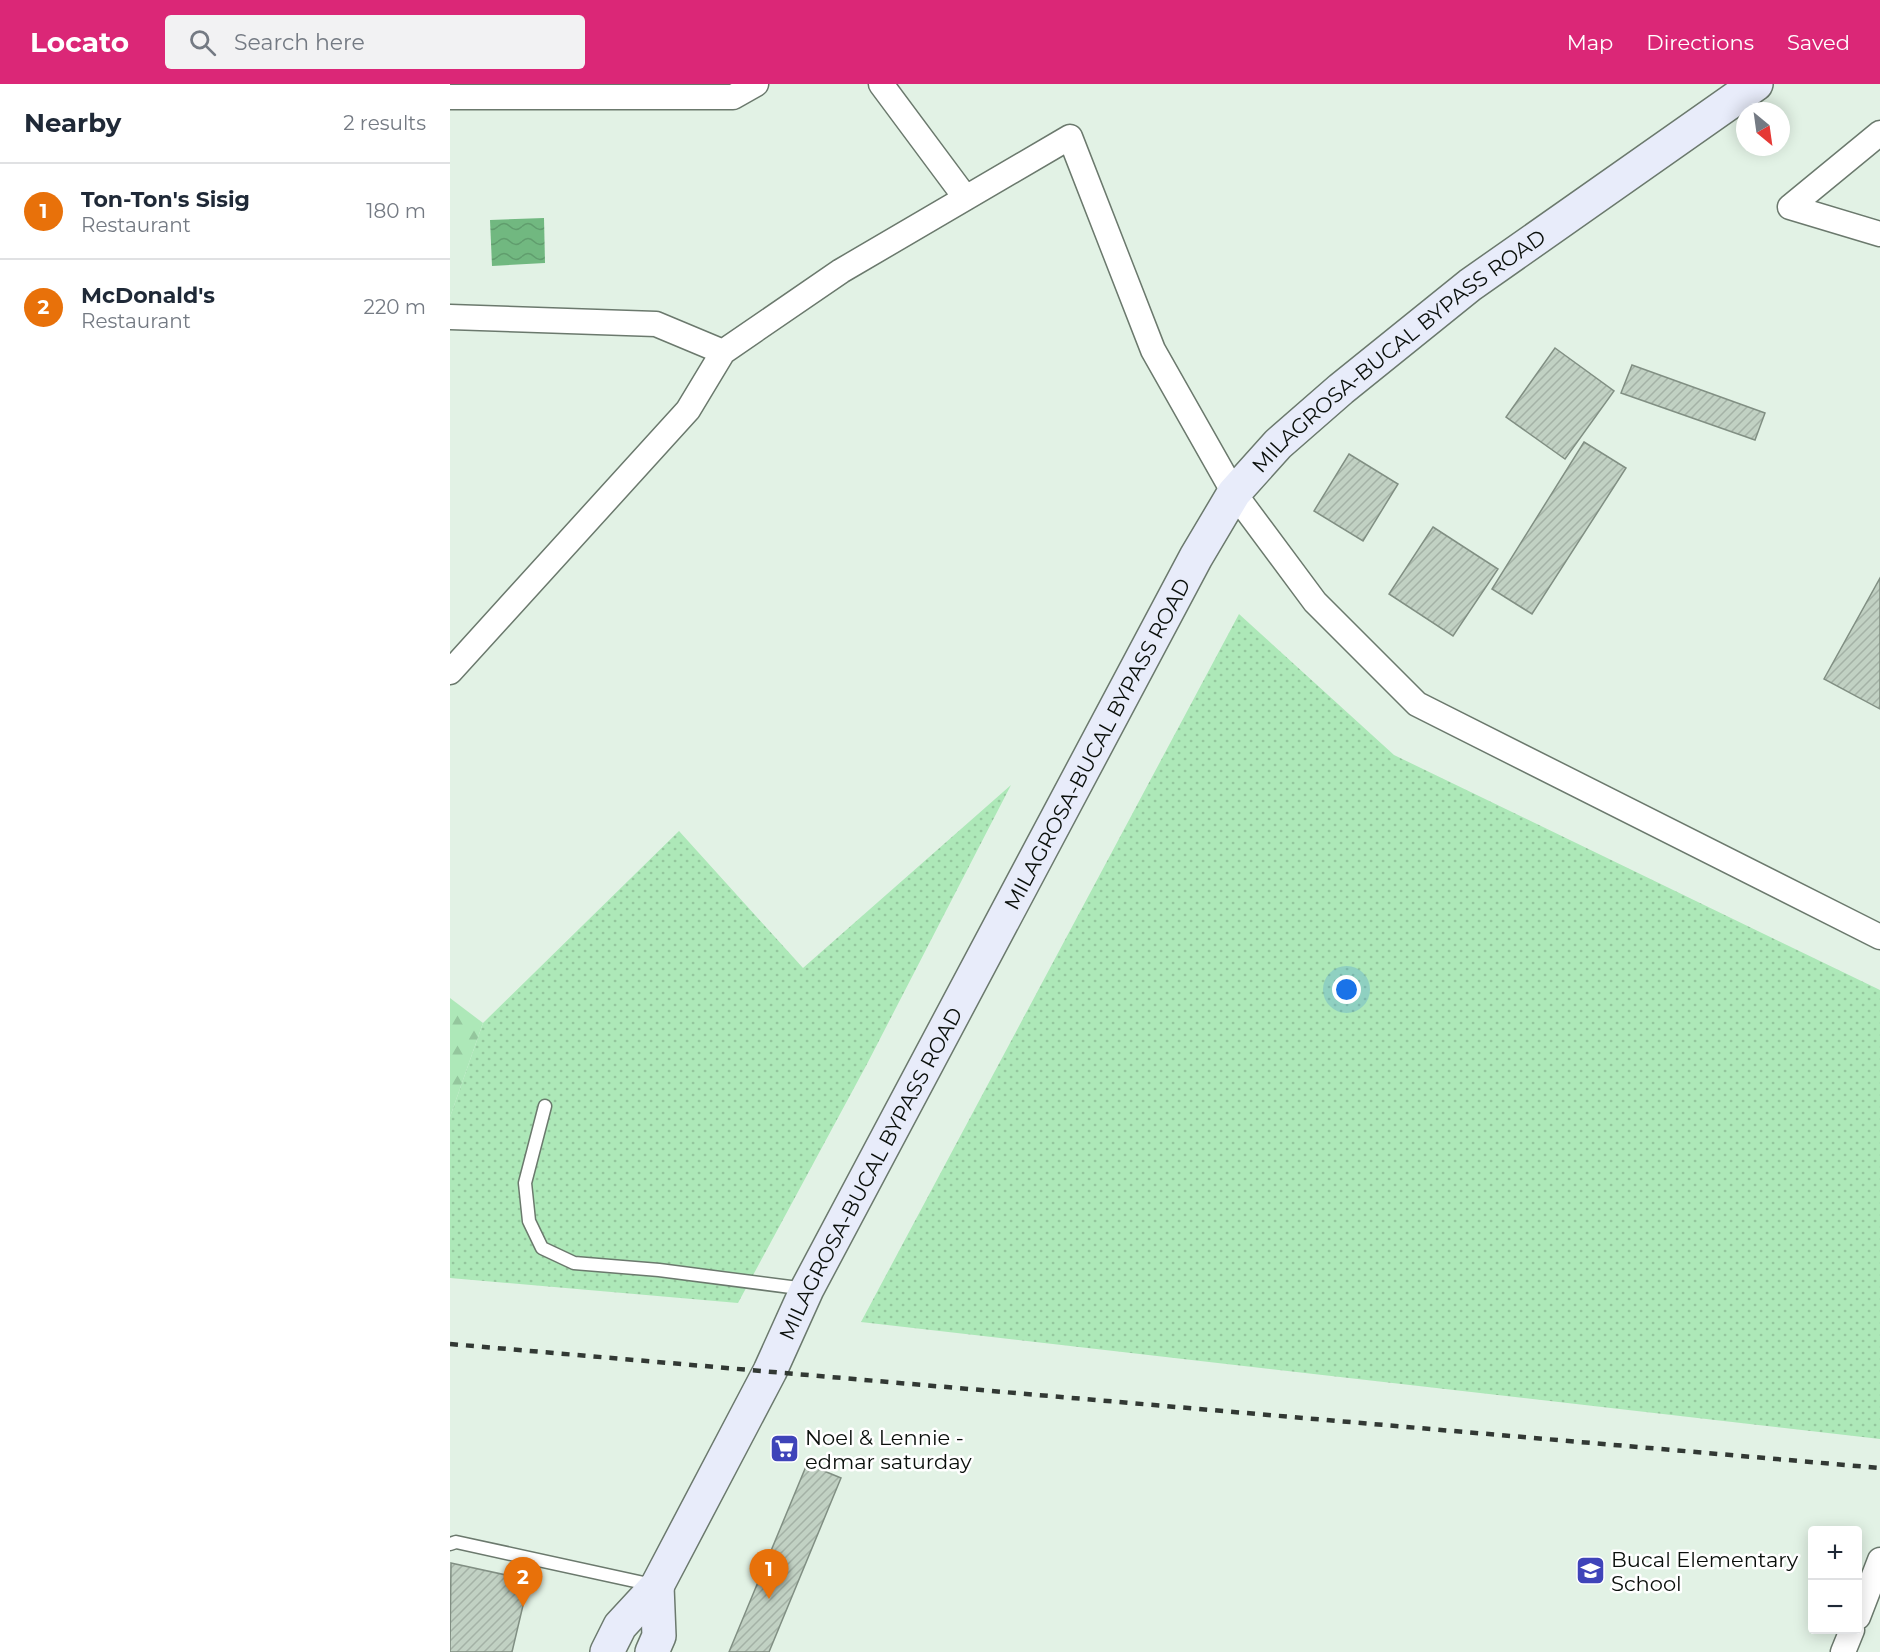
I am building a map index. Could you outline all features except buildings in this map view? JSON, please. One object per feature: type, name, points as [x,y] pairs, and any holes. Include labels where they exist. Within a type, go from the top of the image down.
[{"type":"main road","name":"MILAGROSA-BUCAL BYPASS ROAD","points":[[607,1652],[620,1626],[657,1586],[770,1371],[807,1289],[1196,557],[1234,493],[1278,444],[1341,389],[1470,285],[1756,84]]},
{"type":"main road","points":[[652,1652],[659,1636],[657,1586]]},
{"type":"street","points":[[450,97],[733,98],[756,84]]},
{"type":"street","points":[[881,84],[965,197]]},
{"type":"street","points":[[1880,133],[1790,207],[1880,234]]},
{"type":"street","points":[[450,672],[688,410],[723,352],[841,271],[1070,137],[1153,350],[1234,493],[1315,602],[1417,704],[1880,937]]},
{"type":"street","points":[[450,317],[656,324],[723,352]]},
{"type":"street","points":[[1862,1605],[1880,1560]]},
{"type":"street","points":[[1843,1652],[1850,1634]]},
{"type":"lane","points":[[545,1106],[525,1183],[529,1221],[542,1248],[574,1263],[659,1270],[807,1289]]},
{"type":"lane","points":[[450,1544],[456,1542],[657,1586]]},
{"type":"green space","points":[[1239,614],[1394,755],[1880,990],[1880,1439],[861,1322]]},
{"type":"green space","points":[[1011,785],[867,1064],[738,1303],[450,1278],[450,1117],[483,1023],[679,831],[803,968]]},
{"type":"green space","points":[[450,998],[483,1023],[450,1117]]},
{"type":"water","points":[[544,218],[545,263],[492,266],[490,220]]},
{"type":"railway","points":[[450,1344],[1880,1468]]},
{"type":"place","name":"Noel & Lennie - edmar saturday","points":[[784,1449]]},
{"type":"place","name":"Bucal Elementary School","points":[[1590,1571]]},
{"type":"place","name":"Ton-Ton's Sisig","points":[[769,1599]]},
{"type":"place","name":"McDonald's","points":[[523,1607]]}]
